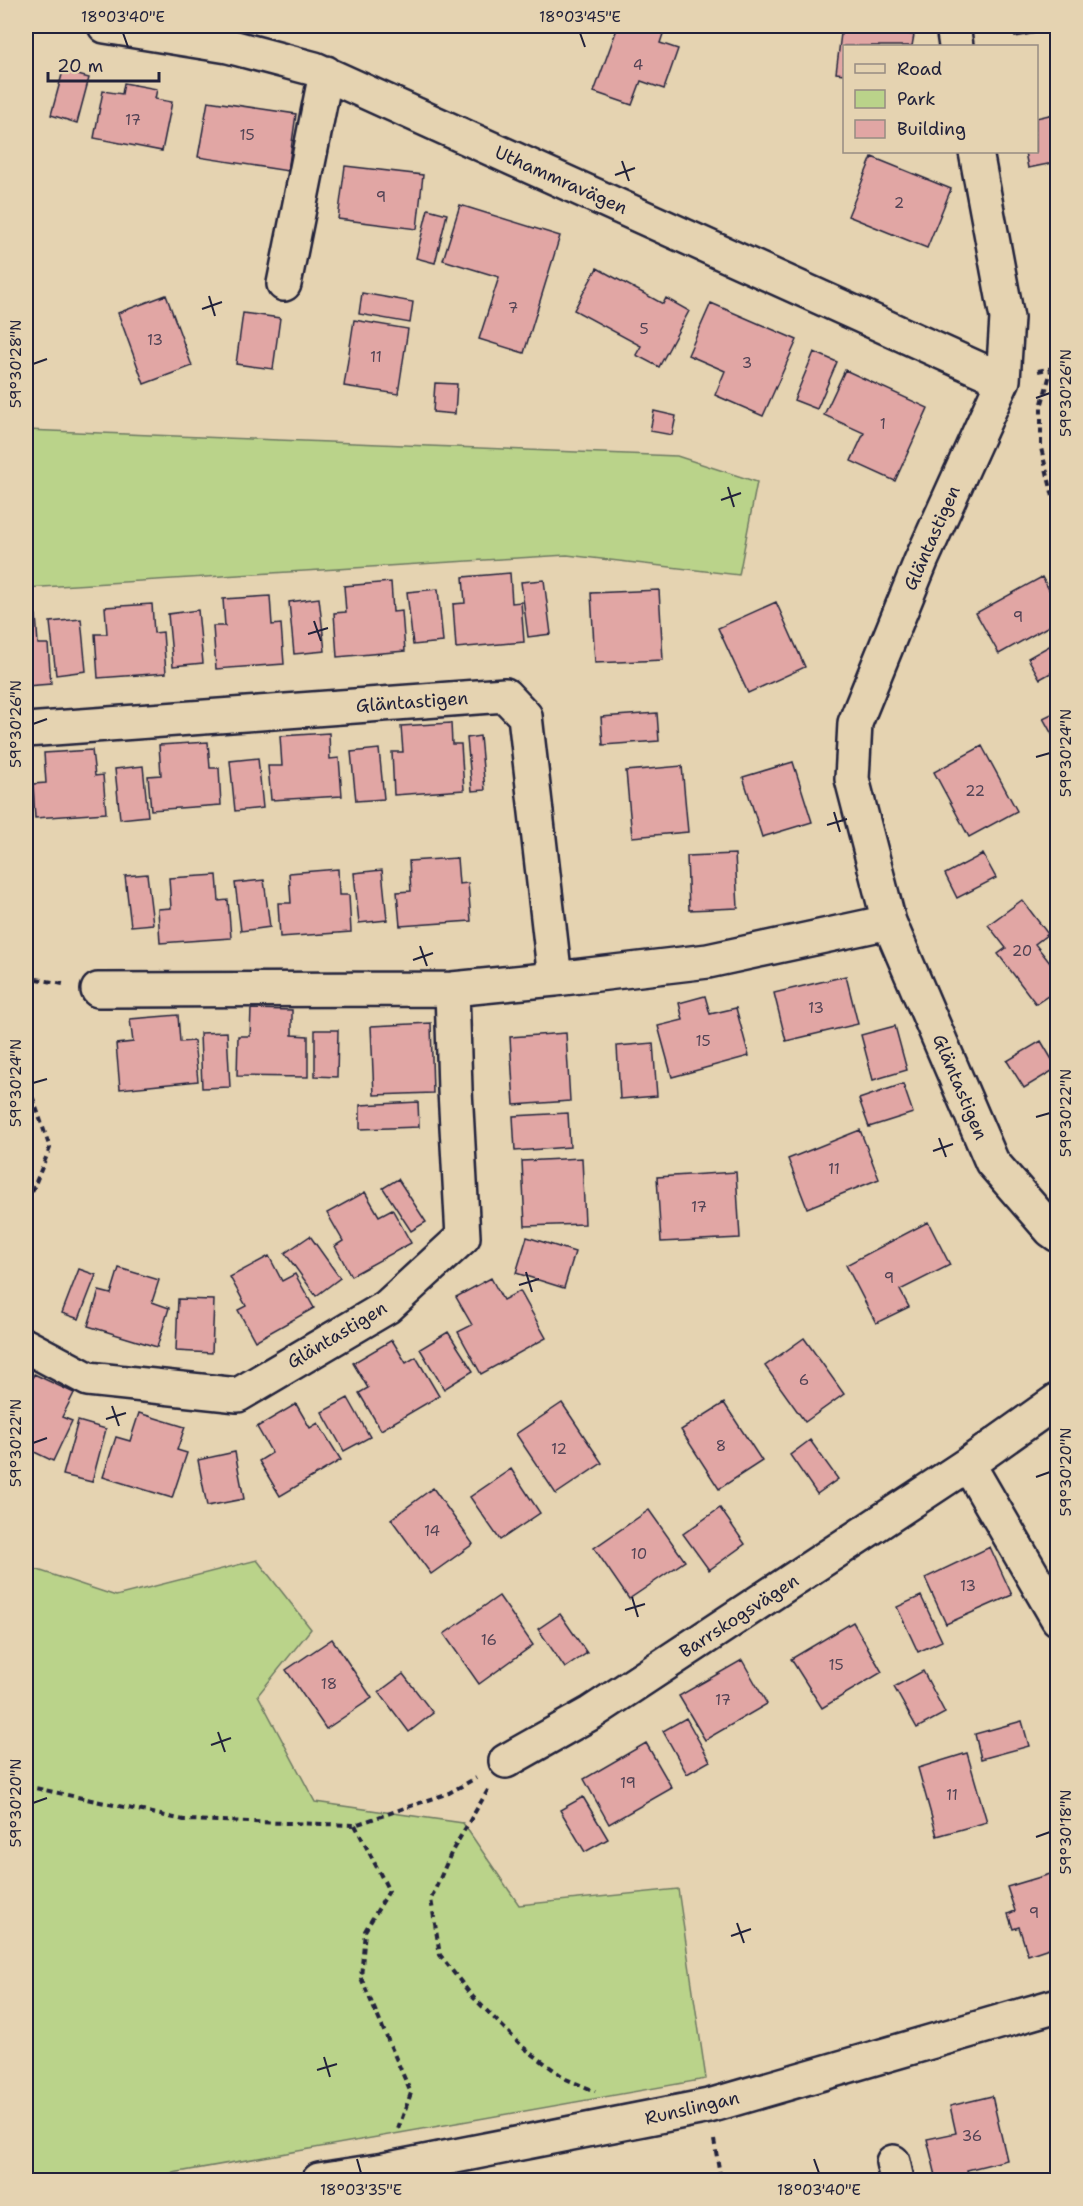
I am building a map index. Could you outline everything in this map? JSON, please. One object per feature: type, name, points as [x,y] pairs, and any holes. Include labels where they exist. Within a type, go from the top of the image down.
[{"type":"street","name":"Uthammravägen","points":[[105,26],[228,46],[326,73],[1003,380]]},
{"type":"street","points":[[952,26],[956,45]]},
{"type":"street","points":[[284,284],[326,73]]},
{"type":"street","name":"Gläntastigen","points":[[976,153],[1007,318],[1003,380],[921,561],[855,723],[852,779],[888,922],[992,1162],[1051,1230],[1058,1235]]},
{"type":"street","name":"Gläntastigen","points":[[26,730],[505,695],[525,716],[555,979]]},
{"type":"street","points":[[98,990],[452,989],[708,961],[888,922]]},
{"type":"street","name":"Gläntastigen","points":[[26,1346],[88,1378],[238,1395],[387,1307],[463,1237],[452,989]]},
{"type":"street","name":"Barrskogsvägen","points":[[506,1761],[591,1713],[968,1464],[1058,1400]]},
{"type":"street","points":[[968,1464],[1058,1618]]},
{"type":"street","name":"Runslingan","points":[[319,2181],[709,2106],[1058,2005]]},
{"type":"path","points":[[1052,367],[1041,407],[1041,448],[1058,517]]},
{"type":"path","points":[[26,1078],[50,1148],[26,1206]]},
{"type":"path","points":[[26,1786],[184,1820],[356,1825],[449,1793],[506,1761]]},
{"type":"path","points":[[506,1761],[452,1851],[431,1899],[440,1955],[472,1996],[523,2047],[566,2079],[598,2093]]},
{"type":"path","points":[[356,1825],[389,1891],[365,1931],[361,1978],[411,2093],[384,2170]]},
{"type":"green space","points":[[26,430],[677,456],[757,482],[739,575],[567,555],[26,588]]},
{"type":"green space","points":[[257,1560],[311,1629],[258,1695],[315,1802],[463,1823],[519,1905],[678,1889],[706,2079],[156,2176],[100,2180],[26,2180],[26,1566],[116,1596]]},
{"type":"building","points":[[618,26],[640,26],[663,34],[660,43],[678,49],[664,89],[641,81],[632,105],[594,92]]},
{"type":"building","points":[[842,26],[914,35],[912,45],[843,45],[843,74],[836,73]]},
{"type":"building","points":[[1013,26],[1056,26],[1057,29],[1015,37]]},
{"type":"building","points":[[26,60],[34,108],[26,109]]},
{"type":"building","points":[[63,71],[89,78],[77,123],[51,115]]},
{"type":"building","points":[[124,83],[157,89],[155,99],[172,102],[162,151],[94,138],[103,91],[122,94]]},
{"type":"building","points":[[208,101],[296,114],[288,171],[198,157]]},
{"type":"building","points":[[1058,113],[1058,162],[1028,168],[1025,153],[1038,153],[1038,118]]},
{"type":"building","points":[[872,157],[951,189],[927,248],[848,216]]},
{"type":"building","points":[[345,166],[423,175],[417,229],[338,219]]},
{"type":"building","points":[[460,205],[560,236],[524,353],[479,339],[499,277],[443,260]]},
{"type":"building","points":[[428,209],[447,214],[435,263],[416,258]]},
{"type":"building","points":[[597,268],[663,304],[666,298],[689,311],[659,367],[636,355],[641,346],[574,310]]},
{"type":"building","points":[[362,293],[413,302],[410,323],[359,314]]},
{"type":"building","points":[[166,295],[192,366],[144,384],[118,313]]},
{"type":"building","points":[[711,303],[797,340],[763,416],[715,395],[725,371],[688,355]]},
{"type":"building","points":[[243,313],[280,318],[273,369],[236,364]]},
{"type":"building","points":[[354,320],[408,329],[398,394],[344,386]]},
{"type":"building","points":[[814,352],[837,362],[817,409],[794,400]]},
{"type":"building","points":[[845,370],[928,408],[895,481],[851,461],[864,433],[824,415]]},
{"type":"building","points":[[435,383],[457,384],[455,414],[433,412]]},
{"type":"building","points":[[654,411],[676,416],[672,435],[650,431]]},
{"type":"building","points":[[510,573],[512,603],[521,602],[524,642],[456,648],[453,604],[465,603],[463,577]]},
{"type":"building","points":[[1042,577],[1058,606],[1058,621],[999,654],[976,613]]},
{"type":"building","points":[[544,580],[551,634],[528,637],[521,582]]},
{"type":"building","points":[[391,582],[393,612],[402,611],[405,651],[337,657],[334,613],[346,612],[344,586]]},
{"type":"building","points":[[438,589],[443,642],[413,645],[407,592]]},
{"type":"building","points":[[659,590],[663,660],[595,663],[591,593]]},
{"type":"building","points":[[270,596],[272,625],[281,624],[284,664],[216,669],[213,626],[225,626],[223,599]]},
{"type":"building","points":[[319,598],[325,651],[294,654],[289,602]]},
{"type":"building","points":[[776,602],[805,667],[748,693],[718,628]]},
{"type":"building","points":[[152,604],[154,633],[163,632],[166,673],[98,678],[95,634],[107,634],[105,607]]},
{"type":"building","points":[[198,610],[203,663],[173,666],[168,614]]},
{"type":"building","points":[[36,615],[38,644],[48,644],[51,684],[26,686],[26,616]]},
{"type":"building","points":[[81,619],[86,671],[56,675],[50,622]]},
{"type":"building","points":[[1058,641],[1058,669],[1040,679],[1028,658]]},
{"type":"building","points":[[1058,711],[1058,745],[1043,718]]},
{"type":"building","points":[[657,713],[659,741],[603,745],[601,717]]},
{"type":"building","points":[[451,723],[452,744],[461,744],[464,790],[394,795],[392,752],[403,752],[401,726]]},
{"type":"building","points":[[329,733],[330,759],[339,758],[342,796],[271,800],[268,766],[282,766],[280,736]]},
{"type":"building","points":[[480,736],[485,790],[472,791],[467,738]]},
{"type":"building","points":[[208,742],[210,768],[219,768],[221,805],[151,810],[148,776],[161,775],[159,745]]},
{"type":"building","points":[[982,746],[1017,811],[969,837],[934,772]]},
{"type":"building","points":[[379,749],[384,799],[356,801],[351,752]]},
{"type":"building","points":[[92,750],[95,776],[103,775],[106,813],[35,818],[33,784],[46,783],[44,753]]},
{"type":"building","points":[[258,758],[263,808],[235,811],[230,761]]},
{"type":"building","points":[[793,762],[812,822],[762,837],[743,777]]},
{"type":"building","points":[[143,766],[148,816],[120,819],[115,769]]},
{"type":"building","points":[[682,766],[688,832],[632,837],[626,771]]},
{"type":"building","points":[[735,854],[738,908],[689,910],[687,856]]},
{"type":"building","points":[[983,854],[996,878],[957,898],[945,874]]},
{"type":"building","points":[[457,858],[459,884],[468,883],[471,921],[400,926],[397,892],[411,891],[409,861]]},
{"type":"building","points":[[338,869],[339,895],[349,895],[351,932],[280,937],[278,903],[291,903],[289,873]]},
{"type":"building","points":[[382,870],[387,920],[359,923],[354,873]]},
{"type":"building","points":[[147,874],[153,924],[131,926],[125,876]]},
{"type":"building","points":[[217,875],[219,901],[228,900],[231,938],[160,943],[158,909],[171,908],[169,878]]},
{"type":"building","points":[[264,880],[270,927],[241,931],[235,883]]},
{"type":"building","points":[[1022,900],[1048,934],[1035,944],[1058,973],[1058,989],[1036,1004],[998,954],[1006,948],[988,925]]},
{"type":"building","points":[[846,976],[858,1024],[786,1041],[774,993]]},
{"type":"building","points":[[705,996],[710,1014],[736,1008],[749,1056],[672,1077],[658,1026],[683,1020],[679,1003]]},
{"type":"building","points":[[251,1009],[292,1010],[292,1035],[308,1036],[308,1077],[237,1076],[238,1036],[250,1036]]},
{"type":"building","points":[[178,1015],[180,1042],[194,1041],[198,1081],[120,1089],[116,1044],[133,1042],[130,1019]]},
{"type":"building","points":[[431,1023],[433,1093],[374,1095],[371,1026]]},
{"type":"building","points":[[895,1026],[907,1070],[873,1080],[861,1035]]},
{"type":"building","points":[[315,1030],[338,1030],[337,1077],[315,1076]]},
{"type":"building","points":[[227,1032],[230,1087],[202,1088],[200,1033]]},
{"type":"building","points":[[566,1033],[570,1101],[514,1105],[510,1037]]},
{"type":"building","points":[[1041,1041],[1057,1068],[1024,1088],[1007,1061]]},
{"type":"building","points":[[653,1043],[657,1096],[620,1099],[617,1046]]},
{"type":"building","points":[[903,1084],[913,1113],[869,1127],[859,1099]]},
{"type":"building","points":[[418,1102],[419,1127],[360,1129],[360,1105]]},
{"type":"building","points":[[568,1113],[570,1147],[515,1151],[513,1116]]},
{"type":"building","points":[[860,1130],[879,1179],[807,1208],[788,1159]]},
{"type":"building","points":[[582,1158],[585,1224],[525,1226],[522,1161]]},
{"type":"building","points":[[736,1172],[740,1238],[661,1242],[657,1177]]},
{"type":"building","points":[[398,1179],[426,1222],[411,1231],[383,1188]]},
{"type":"building","points":[[365,1192],[379,1216],[392,1209],[411,1243],[351,1276],[335,1246],[343,1241],[327,1213]]},
{"type":"building","points":[[928,1222],[950,1265],[900,1290],[909,1307],[876,1323],[846,1265]]},
{"type":"building","points":[[310,1236],[340,1278],[316,1296],[285,1253]]},
{"type":"building","points":[[527,1237],[575,1252],[564,1288],[516,1273]]},
{"type":"building","points":[[269,1256],[282,1281],[295,1274],[314,1308],[255,1341],[238,1310],[246,1306],[230,1277]]},
{"type":"building","points":[[119,1268],[159,1280],[152,1302],[169,1308],[157,1347],[88,1326],[99,1291],[111,1294]]},
{"type":"building","points":[[79,1269],[96,1275],[79,1319],[62,1313]]},
{"type":"building","points":[[491,1278],[503,1300],[520,1291],[546,1338],[481,1374],[458,1332],[472,1325],[456,1297]]},
{"type":"building","points":[[178,1299],[214,1300],[212,1353],[176,1351]]},
{"type":"building","points":[[448,1332],[473,1371],[444,1389],[420,1349]]},
{"type":"building","points":[[804,1338],[844,1394],[805,1422],[765,1366]]},
{"type":"building","points":[[392,1340],[406,1363],[416,1357],[439,1396],[381,1430],[359,1393],[368,1388],[353,1363]]},
{"type":"building","points":[[34,1374],[74,1393],[62,1417],[72,1421],[53,1461],[26,1448],[26,1392]]},
{"type":"building","points":[[348,1398],[370,1437],[344,1451],[322,1412]]},
{"type":"building","points":[[562,1403],[602,1463],[556,1494],[516,1434]]},
{"type":"building","points":[[724,1403],[762,1461],[719,1489],[681,1430]]},
{"type":"building","points":[[296,1404],[310,1428],[318,1423],[341,1460],[280,1496],[259,1461],[272,1453],[257,1427]]},
{"type":"building","points":[[139,1413],[185,1427],[177,1450],[187,1453],[172,1498],[103,1477],[116,1437],[130,1441]]},
{"type":"building","points":[[78,1421],[106,1429],[92,1482],[63,1475]]},
{"type":"building","points":[[810,1440],[838,1479],[817,1494],[790,1455]]},
{"type":"building","points":[[235,1452],[244,1499],[207,1506],[198,1460]]},
{"type":"building","points":[[511,1469],[540,1513],[500,1540],[470,1497]]},
{"type":"building","points":[[433,1488],[473,1544],[431,1574],[391,1519]]},
{"type":"building","points":[[720,1508],[745,1544],[709,1570],[683,1534]]},
{"type":"building","points":[[649,1510],[685,1561],[629,1599],[594,1548]]},
{"type":"building","points":[[990,1547],[1012,1595],[946,1624],[925,1578]]},
{"type":"building","points":[[499,1596],[533,1645],[479,1684],[444,1634]]},
{"type":"building","points":[[921,1596],[942,1641],[918,1652],[897,1607]]},
{"type":"building","points":[[560,1614],[587,1653],[565,1668],[538,1629]]},
{"type":"building","points":[[853,1622],[882,1672],[822,1708],[791,1659]]},
{"type":"building","points":[[332,1639],[372,1698],[326,1729],[286,1670]]},
{"type":"building","points":[[742,1660],[767,1704],[705,1740],[679,1696]]},
{"type":"building","points":[[923,1671],[945,1713],[917,1728],[894,1687]]},
{"type":"building","points":[[403,1674],[433,1713],[409,1732],[379,1692]]},
{"type":"building","points":[[686,1718],[710,1761],[687,1774],[663,1731]]},
{"type":"building","points":[[1022,1721],[1029,1746],[981,1759],[975,1734]]},
{"type":"building","points":[[646,1743],[672,1788],[609,1824],[584,1779]]},
{"type":"building","points":[[967,1753],[987,1822],[937,1836],[918,1768]]},
{"type":"building","points":[[583,1797],[608,1839],[585,1852],[560,1810]]},
{"type":"building","points":[[1057,1872],[1058,1945],[1028,1955],[1019,1927],[1013,1929],[1008,1914],[1015,1911],[1007,1887]]},
{"type":"building","points":[[992,2096],[1007,2160],[967,2170],[969,2177],[937,2180],[927,2139],[956,2133],[950,2106]]}]
